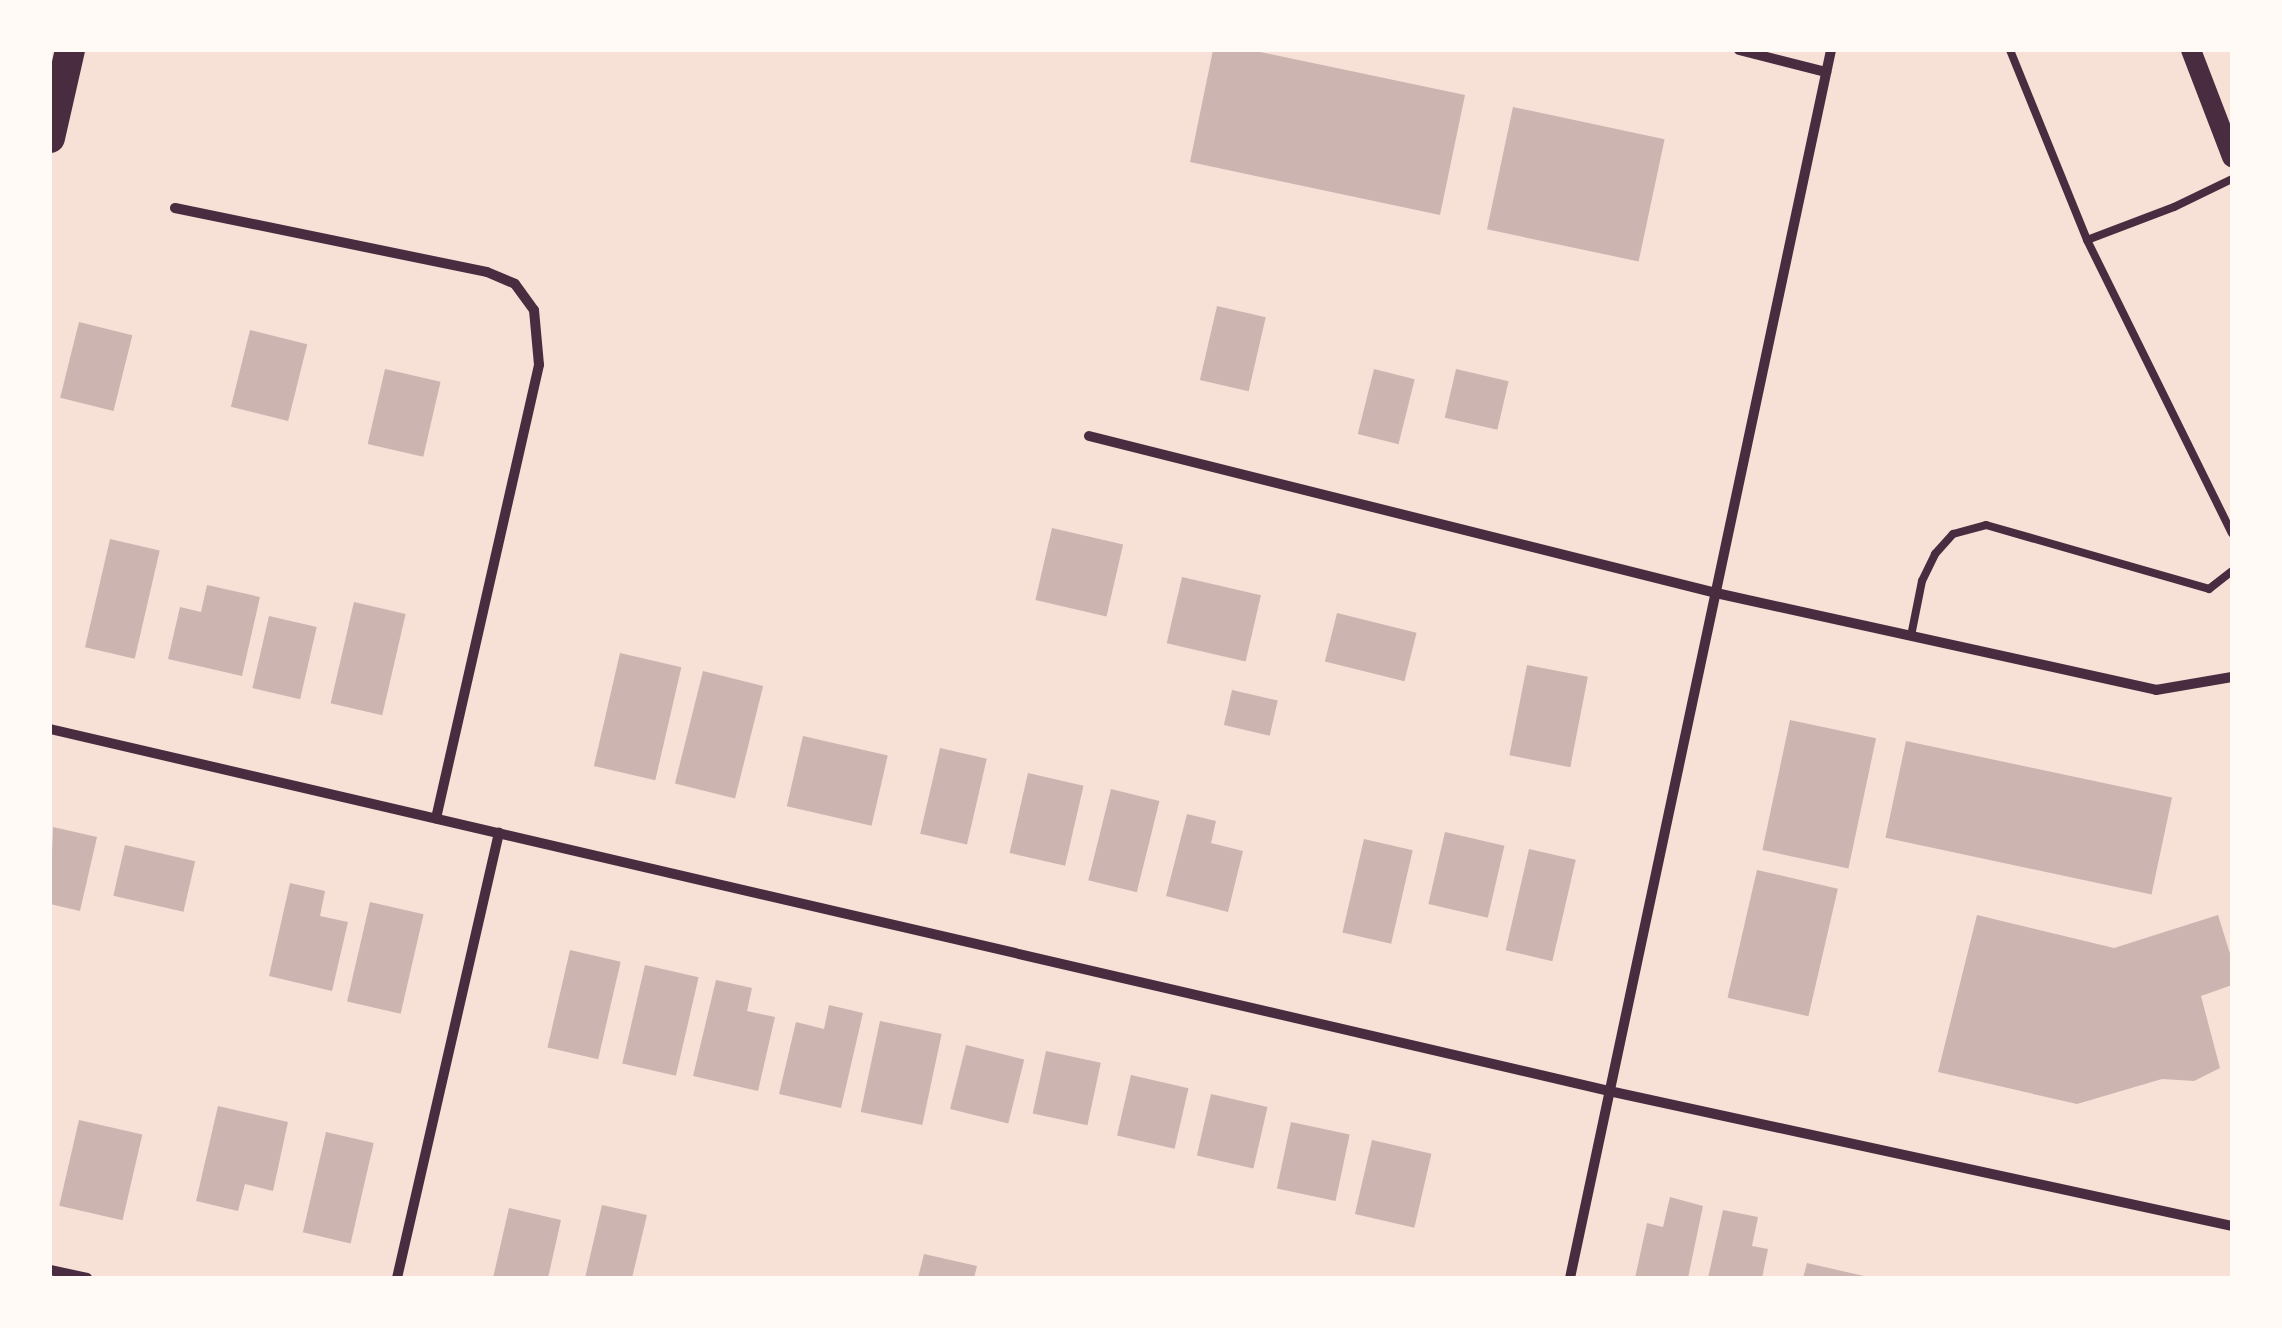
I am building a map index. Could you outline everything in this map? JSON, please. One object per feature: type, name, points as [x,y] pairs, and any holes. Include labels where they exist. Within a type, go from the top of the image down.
[{"type":"highway","points":[[50,138],[70,50]]},
{"type":"main road","points":[[2191,50],[2232,157]]},
{"type":"street","points":[[1740,50],[1826,72]]},
{"type":"street","points":[[1570,1278],[1831,50]]},
{"type":"street","points":[[176,208],[486,272],[514,284],[534,310],[539,364],[436,818]]},
{"type":"street","points":[[1089,436],[1716,593],[2156,690],[2232,677]]},
{"type":"street","points":[[50,729],[1610,1091],[2232,1226]]},
{"type":"street","points":[[397,1278],[499,833]]},
{"type":"street","points":[[50,1270],[87,1278]]},
{"type":"lane","points":[[2010,50],[2087,240],[2232,533]]},
{"type":"lane","points":[[2087,240],[2174,207],[2232,179]]},
{"type":"lane","points":[[1911,636],[1922,581],[1935,554],[1953,534],[1986,525],[2209,589],[2232,571]]},
{"type":"building","points":[[1213,50],[1251,50],[1465,95],[1440,215],[1190,162]]},
{"type":"building","points":[[1513,107],[1665,139],[1639,261],[1487,229]]},
{"type":"building","points":[[1217,306],[1266,317],[1249,391],[1200,380]]},
{"type":"building","points":[[79,322],[132,335],[113,411],[60,398]]},
{"type":"building","points":[[250,330],[307,344],[288,421],[231,407]]},
{"type":"building","points":[[385,369],[441,382],[423,457],[368,444]]},
{"type":"building","points":[[1374,369],[1415,379],[1399,444],[1358,434]]},
{"type":"building","points":[[1456,369],[1509,381],[1497,430],[1445,418]]},
{"type":"building","points":[[1052,528],[1123,544],[1106,617],[1035,600]]},
{"type":"building","points":[[110,539],[160,550],[135,659],[85,647]]},
{"type":"building","points":[[1182,577],[1261,595],[1246,661],[1167,643]]},
{"type":"building","points":[[207,585],[260,597],[242,676],[168,659],[180,607],[201,612]]},
{"type":"building","points":[[354,602],[406,614],[382,715],[331,703]]},
{"type":"building","points":[[1337,613],[1417,633],[1404,681],[1325,662]]},
{"type":"building","points":[[269,616],[317,627],[300,699],[252,688]]},
{"type":"building","points":[[620,653],[681,667],[655,780],[594,766]]},
{"type":"building","points":[[1527,665],[1588,677],[1570,767],[1509,755]]},
{"type":"building","points":[[703,671],[763,686],[735,799],[675,784]]},
{"type":"building","points":[[1232,690],[1278,701],[1270,736],[1224,725]]},
{"type":"building","points":[[1790,720],[1876,738],[1848,868],[1762,850]]},
{"type":"building","points":[[803,736],[888,756],[872,826],[787,806]]},
{"type":"building","points":[[1906,741],[2172,798],[2151,894],[1885,838]]},
{"type":"building","points":[[940,748],[987,759],[967,845],[920,834]]},
{"type":"building","points":[[1028,773],[1084,786],[1065,866],[1010,853]]},
{"type":"building","points":[[1111,789],[1160,801],[1137,892],[1088,880]]},
{"type":"building","points":[[1187,814],[1216,821],[1211,843],[1243,851],[1228,912],[1166,896]]},
{"type":"building","points":[[53,827],[97,837],[80,911],[50,904]]},
{"type":"building","points":[[1445,832],[1504,846],[1488,918],[1428,904]]},
{"type":"building","points":[[1364,839],[1413,850],[1391,944],[1342,933]]},
{"type":"building","points":[[125,845],[195,861],[183,912],[113,896]]},
{"type":"building","points":[[1529,849],[1576,860],[1552,961],[1506,950]]},
{"type":"building","points":[[1757,870],[1838,889],[1808,1016],[1728,998]]},
{"type":"building","points":[[290,883],[325,891],[320,916],[348,922],[332,991],[269,976]]},
{"type":"building","points":[[370,902],[424,914],[401,1014],[347,1001]]},
{"type":"building","points":[[1977,915],[2114,948],[2218,915],[2232,960],[2232,985],[2201,996],[2220,1068],[2194,1081],[2162,1079],[2077,1104],[1938,1072]]},
{"type":"building","points":[[570,950],[621,962],[598,1059],[548,1047]]},
{"type":"building","points":[[645,965],[699,977],[676,1076],[622,1063]]},
{"type":"building","points":[[716,980],[752,988],[747,1011],[775,1017],[758,1091],[693,1076]]},
{"type":"building","points":[[829,1005],[863,1013],[841,1108],[779,1094],[796,1022],[824,1029]]},
{"type":"building","points":[[880,1021],[942,1034],[922,1125],[861,1112]]},
{"type":"building","points":[[966,1045],[1024,1060],[1008,1124],[950,1109]]},
{"type":"building","points":[[1046,1051],[1101,1063],[1087,1125],[1033,1114]]},
{"type":"building","points":[[1131,1075],[1188,1088],[1175,1149],[1117,1135]]},
{"type":"building","points":[[1211,1094],[1268,1107],[1253,1168],[1197,1155]]},
{"type":"building","points":[[218,1106],[288,1122],[273,1191],[245,1184],[238,1211],[196,1201]]},
{"type":"building","points":[[79,1120],[142,1135],[123,1220],[59,1206]]},
{"type":"building","points":[[1291,1122],[1350,1134],[1336,1201],[1277,1189]]},
{"type":"building","points":[[326,1132],[374,1143],[351,1243],[303,1232]]},
{"type":"building","points":[[1372,1140],[1431,1154],[1414,1228],[1355,1214]]},
{"type":"building","points":[[1670,1197],[1703,1206],[1688,1278],[1635,1278],[1647,1223],[1663,1227]]},
{"type":"building","points":[[602,1205],[647,1215],[632,1278],[585,1278]]},
{"type":"building","points":[[509,1208],[561,1220],[548,1278],[493,1278]]},
{"type":"building","points":[[1723,1210],[1758,1217],[1752,1246],[1768,1249],[1762,1278],[1708,1278]]},
{"type":"building","points":[[924,1254],[977,1266],[974,1278],[918,1278]]},
{"type":"building","points":[[1807,1263],[1864,1276],[1864,1278],[1803,1278]]}]
